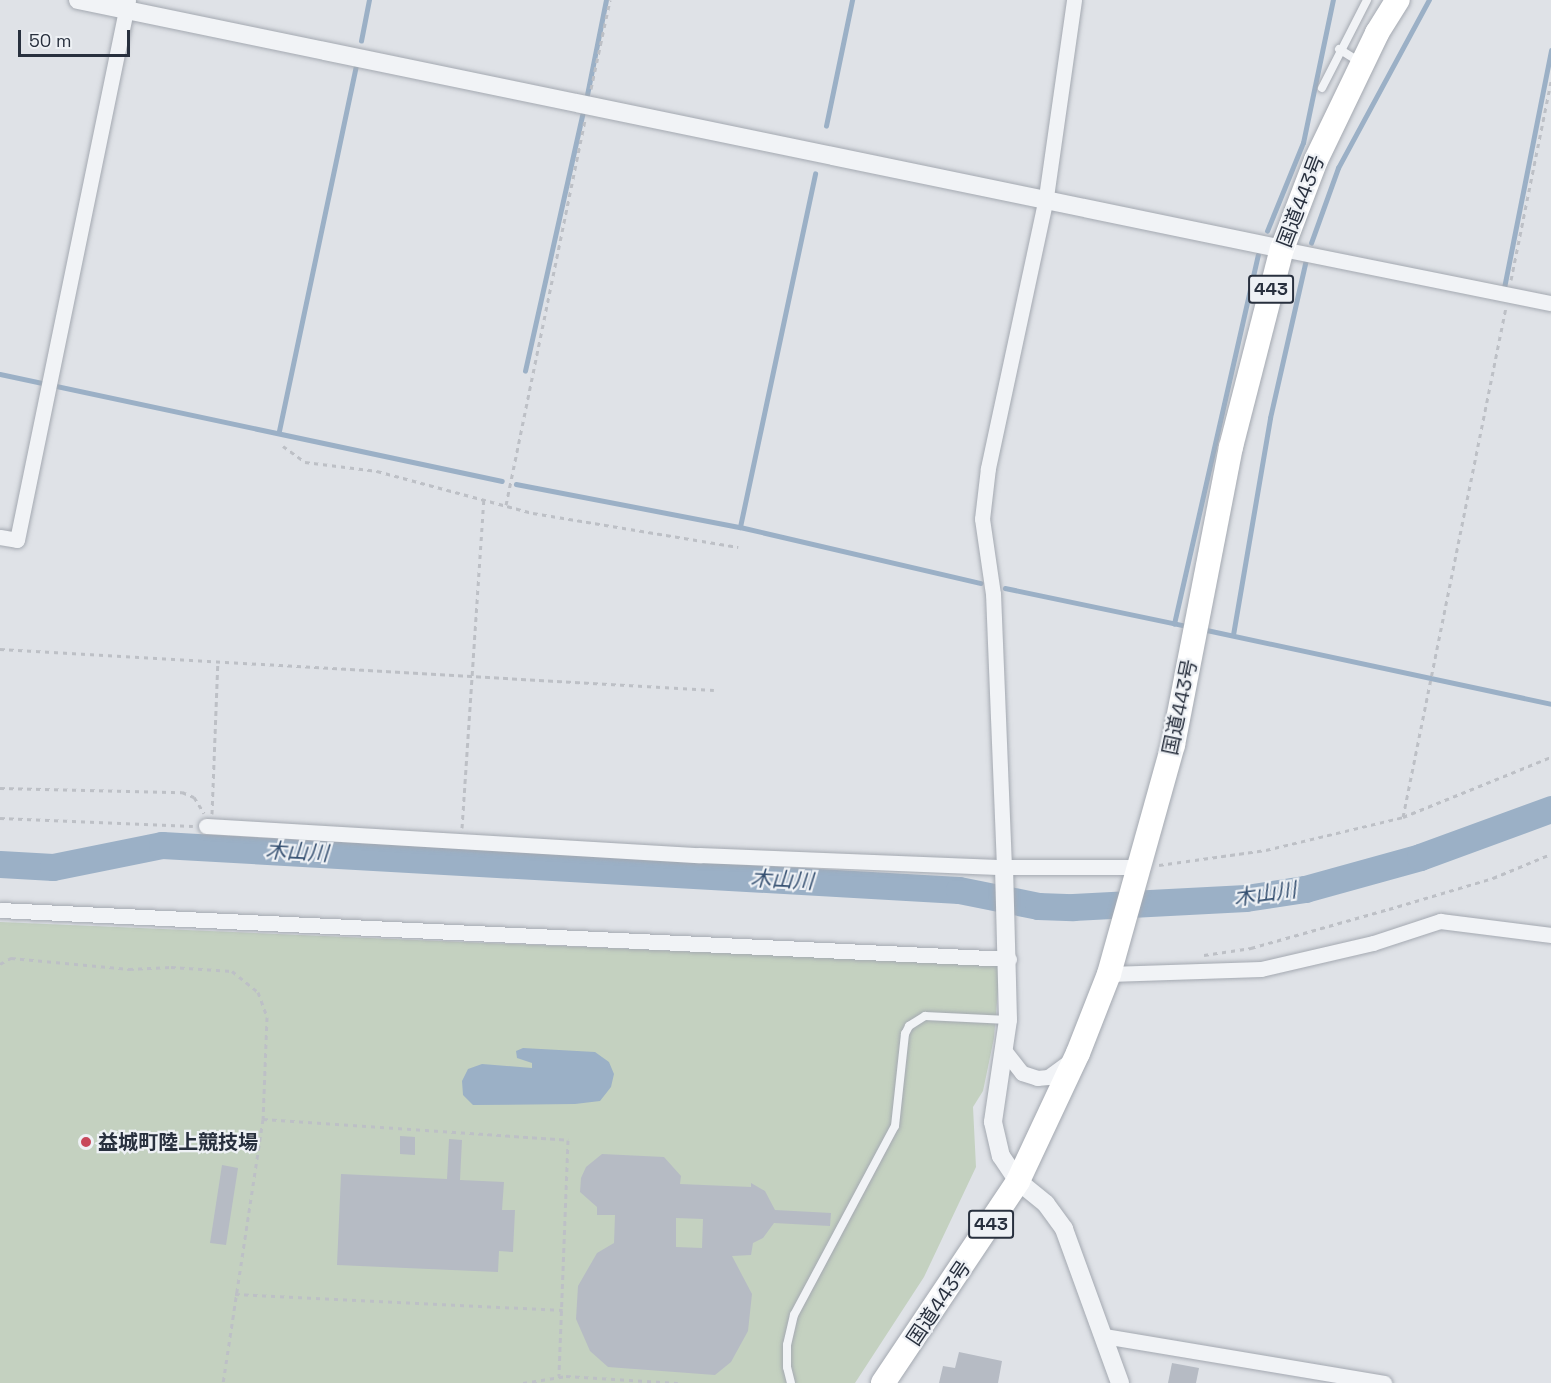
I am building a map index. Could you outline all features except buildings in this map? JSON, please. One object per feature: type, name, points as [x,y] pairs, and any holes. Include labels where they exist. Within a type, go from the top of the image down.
[{"type":"highway","name":"国道443号","points":[[883,1383],[1018,1181],[1078,1053],[1111,968],[1173,745],[1246,380],[1282,249],[1316,160],[1362,63],[1398,0]]},
{"type":"street","points":[[78,0],[127,5],[588,104],[1551,303]]},
{"type":"street","points":[[1074,0],[1046,197],[988,468],[982,519],[993,594],[1009,955],[1008,1020],[993,1122],[1000,1156],[1018,1181],[1046,1203],[1064,1229],[1120,1383]]},
{"type":"street","points":[[0,537],[17,540],[127,5]]},
{"type":"street","points":[[207,826],[1004,867],[1139,867]]},
{"type":"street","points":[[0,910],[1009,955]]},
{"type":"street","points":[[1111,968],[1261,969],[1373,943],[1440,921],[1551,935]]},
{"type":"street","points":[[1004,1050],[1022,1073],[1037,1078],[1063,1068],[1078,1053]]},
{"type":"street","points":[[1104,1336],[1384,1383]]},
{"type":"lane","points":[[1322,88],[1339,49],[1367,0]]},
{"type":"lane","points":[[1339,49],[1362,63]]},
{"type":"lane","points":[[791,1383],[787,1368],[788,1345],[794,1315],[895,1126],[905,1034],[909,1026],[925,1016],[1008,1020]]},
{"type":"path","points":[[506,505],[610,0]]},
{"type":"path","points":[[1403,817],[1551,81]]},
{"type":"path","points":[[283,446],[305,462],[377,471],[484,501],[573,521],[738,547]]},
{"type":"path","points":[[461,840],[484,501]]},
{"type":"path","points":[[0,650],[473,674],[714,690]]},
{"type":"path","points":[[207,826],[212,814],[218,661]]},
{"type":"path","points":[[1139,867],[1266,849],[1403,817],[1551,757]]},
{"type":"path","points":[[0,788],[182,792],[194,797],[203,809],[207,826]]},
{"type":"path","points":[[0,818],[207,826]]},
{"type":"path","points":[[1198,955],[1251,948],[1389,909],[1493,878],[1551,854]]},
{"type":"path","points":[[0,964],[12,958],[129,969],[171,967],[232,971],[258,992],[267,1017],[263,1119],[221,1382]]},
{"type":"path","points":[[263,1119],[568,1140],[559,1376]]},
{"type":"path","points":[[235,1293],[562,1310]]},
{"type":"path","points":[[523,1383],[559,1376],[678,1383]]},
{"type":"green space","points":[[0,922],[1000,965],[994,1038],[983,1091],[973,1107],[976,1167],[924,1277],[855,1383],[0,1383]]},
{"type":"water","points":[[523,1048],[595,1052],[609,1062],[614,1074],[611,1087],[600,1101],[575,1104],[473,1105],[463,1095],[462,1081],[468,1069],[482,1064],[532,1068],[532,1063],[517,1058],[516,1051]]},
{"type":"waterway","points":[[361,41],[369,0]]},
{"type":"waterway","points":[[587,95],[606,0]]},
{"type":"waterway","points":[[826,126],[852,0]]},
{"type":"waterway","points":[[1267,231],[1303,143],[1333,0]]},
{"type":"waterway","points":[[1311,243],[1338,168],[1429,0]]},
{"type":"waterway","points":[[1504,288],[1551,51]]},
{"type":"waterway","points":[[279,431],[356,65]]},
{"type":"waterway","points":[[525,371],[582,115]]},
{"type":"waterway","points":[[740,527],[815,174]]},
{"type":"waterway","points":[[1174,624],[1258,255]]},
{"type":"waterway","points":[[1233,635],[1270,418],[1306,260]]},
{"type":"waterway","points":[[0,374],[502,481]]},
{"type":"waterway","points":[[516,484],[740,527],[981,583]]},
{"type":"waterway","points":[[1005,588],[1187,626]]},
{"type":"waterway","points":[[1202,629],[1551,704]]},
{"type":"waterway","name":"木山川","points":[[0,864],[53,867],[162,845],[959,890],[1038,906],[1073,907],[1246,898],[1305,889],[1420,857],[1551,809]]},
{"type":"place","name":"益城町陸上競技場","points":[[86,1142]]}]
